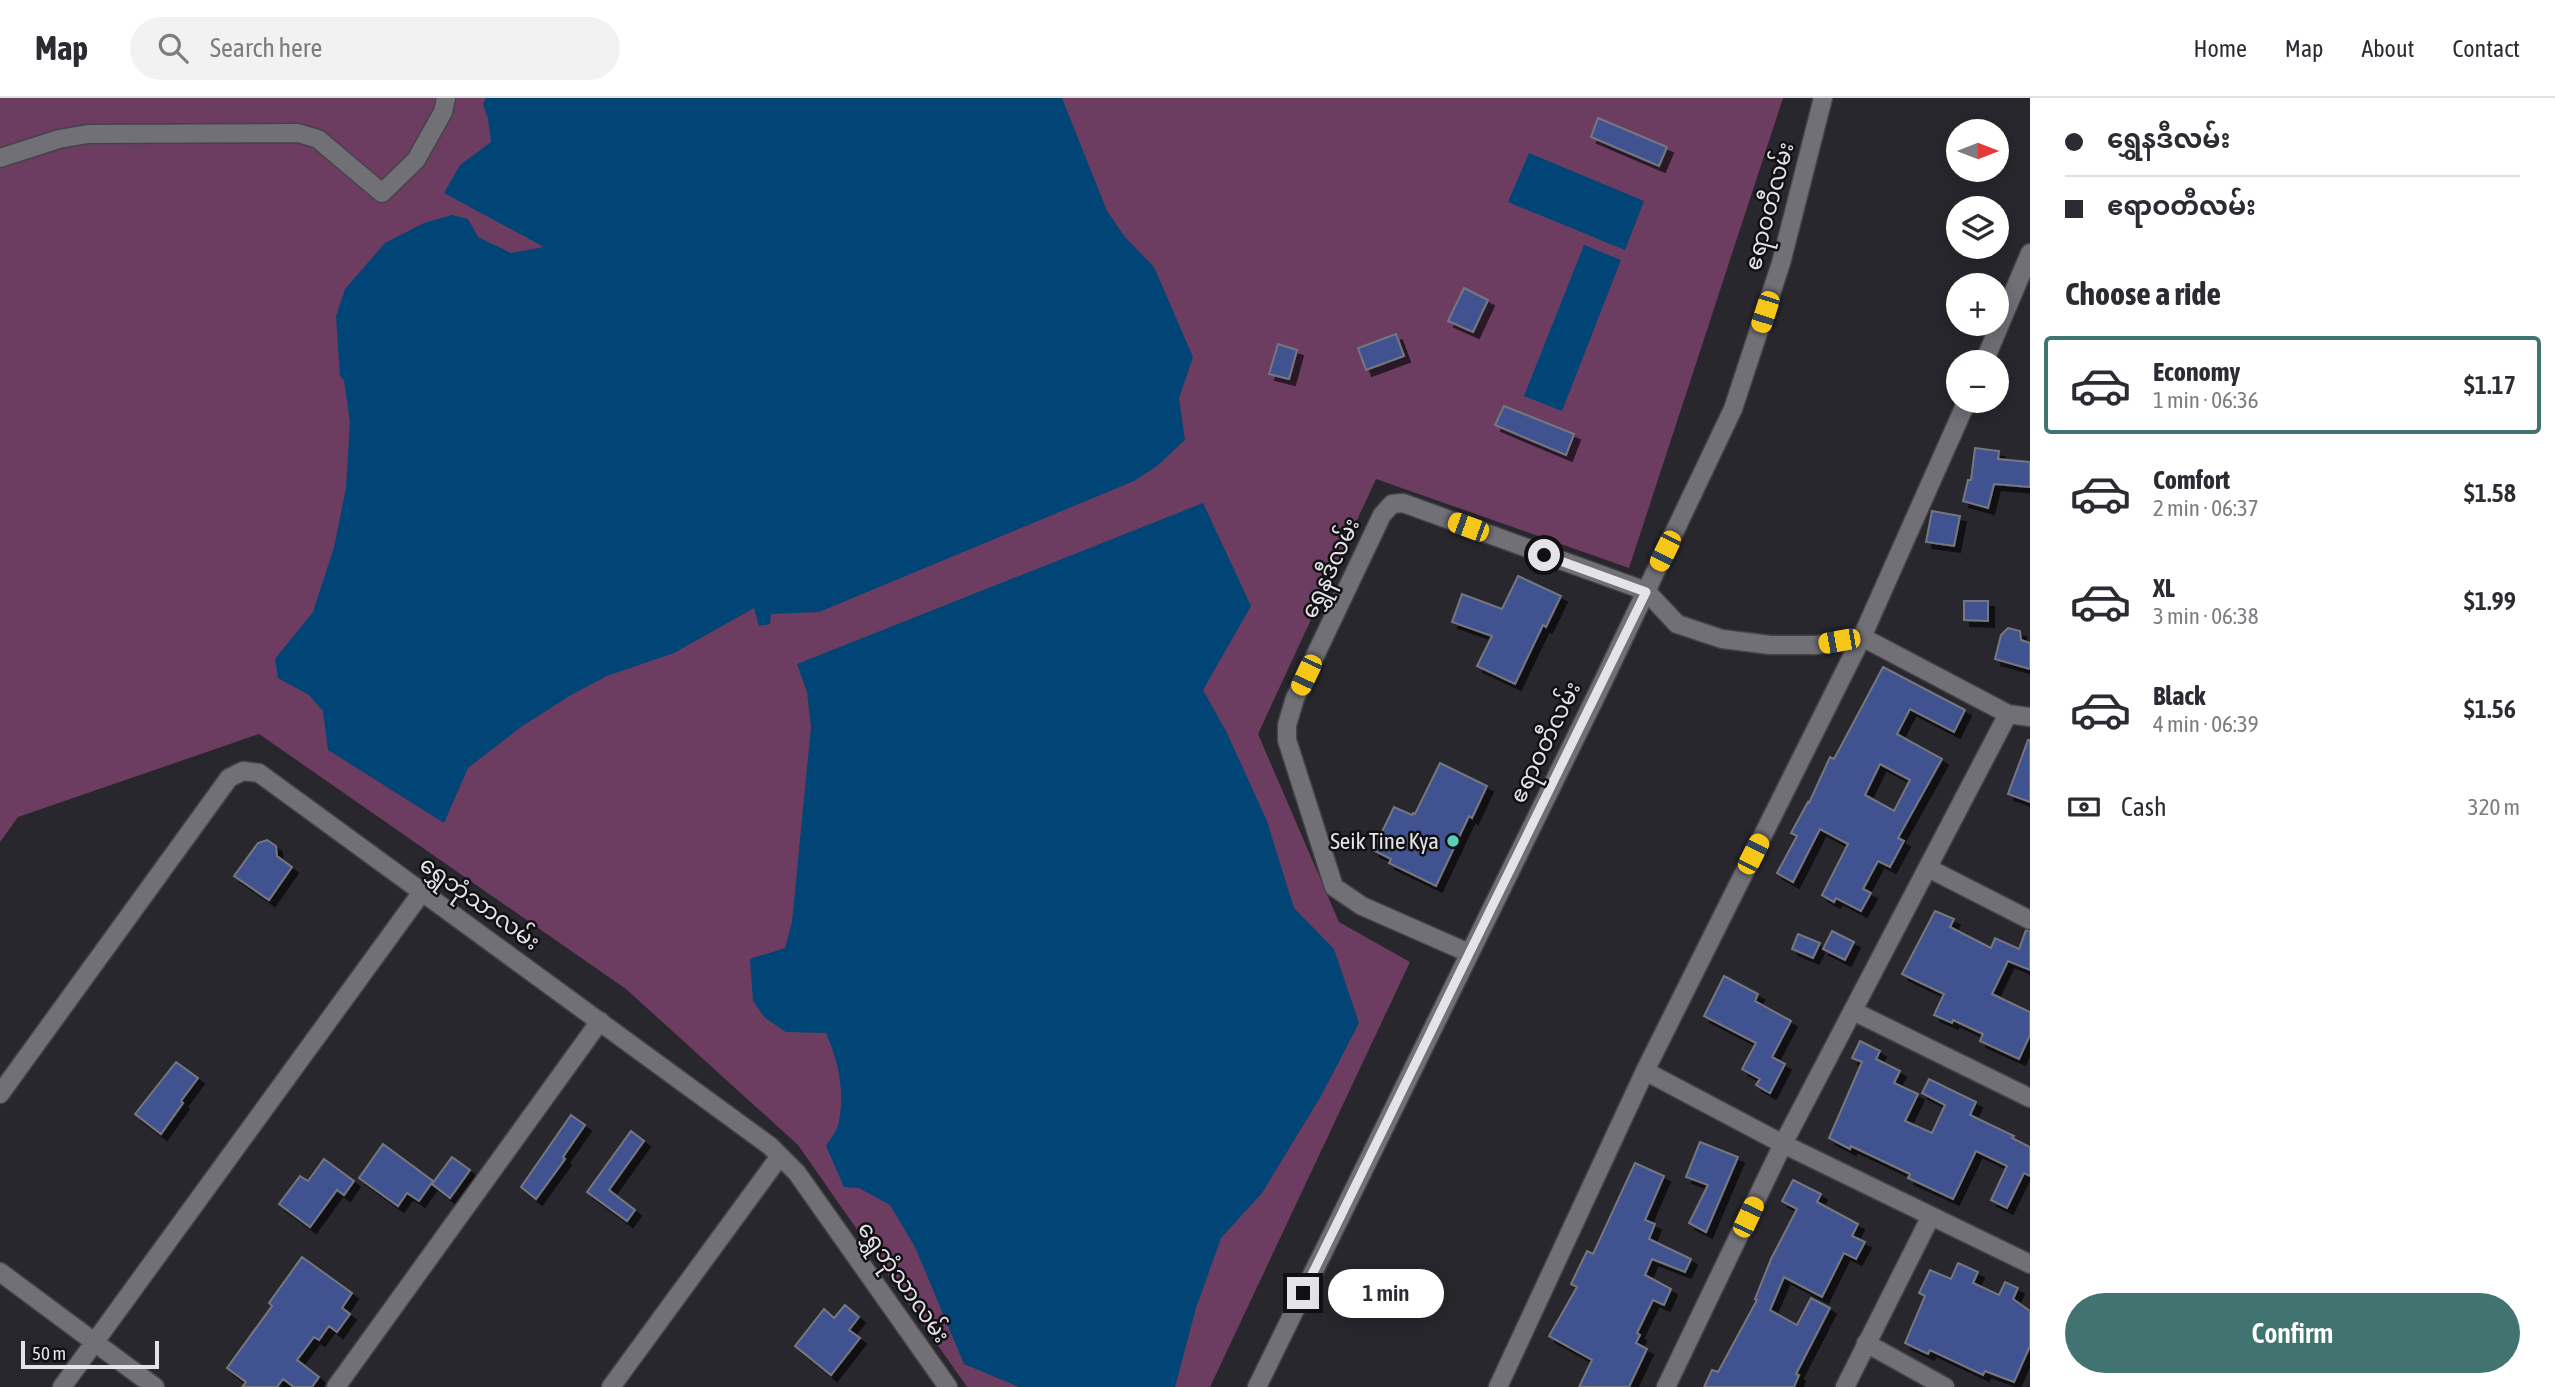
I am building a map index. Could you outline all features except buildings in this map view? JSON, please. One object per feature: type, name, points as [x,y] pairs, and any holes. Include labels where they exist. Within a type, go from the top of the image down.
[{"type":"street","points":[[0,158],[58,139],[88,134],[298,133],[318,139],[382,192],[416,160],[443,112],[446,98]]},
{"type":"street","name":"ဧရာဝတီလမ်း","points":[[1257,1387],[1733,409],[1781,263],[1823,98]]},
{"type":"street","points":[[1989,350],[2030,253]]},
{"type":"street","points":[[1498,1387],[1645,1071],[1862,637],[1962,413]]},
{"type":"street","name":"ရွှေနဒီလမ်း","points":[[1469,953],[1362,906],[1334,887],[1287,740],[1287,725],[1295,698],[1382,515],[1392,504],[1403,503],[1646,592]]},
{"type":"street","points":[[1646,592],[1677,624],[1722,639],[1770,645],[1816,645],[1862,637],[2008,714],[2030,717]]},
{"type":"street","points":[[1666,1387],[1783,1144],[2008,714]]},
{"type":"street","name":"ရွှေဘုံသာလမ်း","points":[[0,1094],[229,778],[243,771],[259,773],[755,1134],[780,1156],[797,1173],[948,1387]]},
{"type":"street","points":[[1928,868],[2030,920]]},
{"type":"street","points":[[62,1387],[422,892]]},
{"type":"street","points":[[1853,1011],[2030,1098]]},
{"type":"street","points":[[336,1387],[600,1021]]},
{"type":"street","points":[[1645,1071],[1783,1144],[2030,1265]]},
{"type":"street","points":[[611,1387],[780,1156]]},
{"type":"street","points":[[1845,1387],[1931,1216]]},
{"type":"street","points":[[0,1272],[155,1387]]},
{"type":"street","points":[[1866,1343],[1945,1387]]},
{"type":"shaded area","points":[[0,98],[1783,98],[1629,568],[1376,479],[1258,734],[1339,922],[1410,962],[1210,1387],[967,1387],[798,1145],[626,989],[259,734],[18,817],[0,842]]},
{"type":"water","points":[[486,98],[1062,98],[1107,211],[1125,237],[1154,267],[1193,357],[1179,398],[1185,440],[1157,466],[1134,481],[819,612],[771,614],[770,624],[759,626],[754,608],[674,653],[607,676],[521,727],[468,768],[444,823],[328,750],[323,711],[309,695],[278,678],[275,659],[313,612],[334,547],[346,488],[350,422],[344,380],[340,376],[336,316],[345,289],[385,243],[424,223],[452,215],[468,219],[478,237],[511,253],[544,247],[444,193],[460,165],[491,142],[483,104]]},
{"type":"water","points":[[1529,153],[1644,201],[1625,250],[1508,202]]},
{"type":"water","points":[[1584,245],[1621,260],[1562,411],[1524,396]]},
{"type":"water","points":[[1203,503],[1251,606],[1203,690],[1226,731],[1267,821],[1294,908],[1334,949],[1359,1023],[1321,1096],[1262,1193],[1221,1238],[1196,1308],[1175,1387],[1019,1387],[964,1364],[915,1247],[890,1205],[859,1188],[844,1187],[826,1146],[838,1124],[841,1087],[826,1033],[786,1032],[765,1018],[753,1001],[750,959],[785,948],[792,922],[811,727],[807,692],[797,664]]},
{"type":"place","name":"Seik Tine Kya","points":[[1453,841]]},
{"type":"route","points":[[1303,1293],[1646,592],[1544,555]]}]
